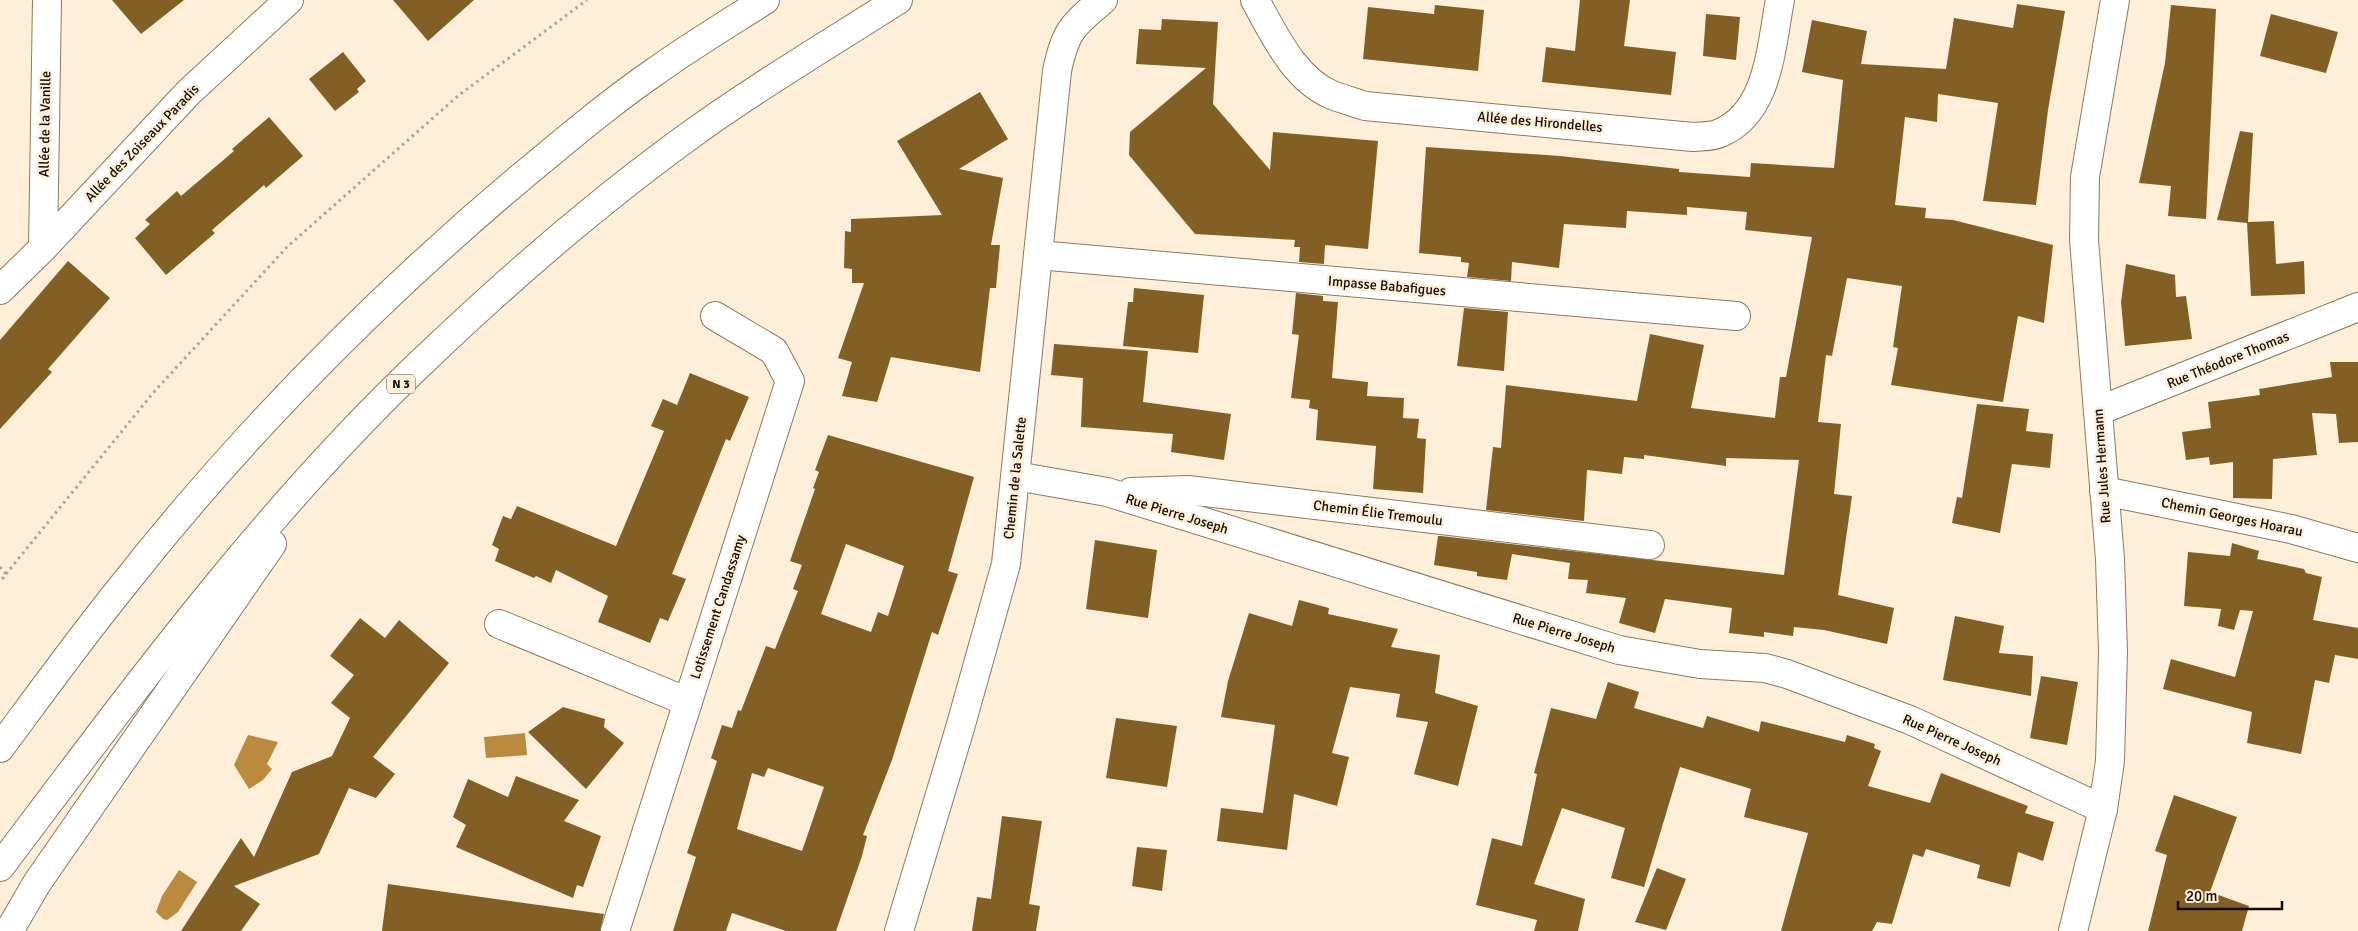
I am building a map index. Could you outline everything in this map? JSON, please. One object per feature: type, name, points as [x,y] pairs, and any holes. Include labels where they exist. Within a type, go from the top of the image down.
[{"type":"main road","name":"Allée de la Vanille","points":[[43,248],[47,0]]},
{"type":"main road","name":"Allée des Zoiseaux Paradis","points":[[0,290],[43,248],[189,92],[289,0]]},
{"type":"main road","points":[[0,748],[121,587],[205,488],[286,398],[374,308],[470,220],[559,146],[654,72],[765,0]]},
{"type":"main road","name":"N 3","points":[[0,867],[178,632],[259,536],[339,448],[424,360],[518,275],[605,202],[696,130],[898,0]]},
{"type":"main road","name":"Chemin de la Salette","points":[[899,931],[960,728],[1006,564],[1057,70],[1063,42],[1080,18],[1103,0]]},
{"type":"main road","name":"Allée des Hirondelles","points":[[1255,0],[1281,47],[1303,75],[1330,94],[1365,106],[1693,137],[1719,134],[1745,118],[1763,85],[1780,0]]},
{"type":"main road","name":"Rue Jules Hermann","points":[[2073,931],[2103,809],[2110,761],[2113,652],[2104,491],[2084,240],[2085,177],[2115,0]]},
{"type":"main road","name":"Impasse Babafigues","points":[[1038,255],[1736,316]]},
{"type":"main road","name":"Rue Théodore Thomas","points":[[2098,411],[2357,309]]},
{"type":"main road","name":"Lotissement Candassamy","points":[[615,931],[790,381],[774,350],[715,316]]},
{"type":"main road","points":[[9,931],[37,883],[339,448]]},
{"type":"main road","name":"Rue Pierre Joseph","points":[[1016,476],[1107,492],[1619,650],[1700,664],[1765,668],[1787,674],[1910,720],[2103,809]]},
{"type":"main road","name":"Chemin Élie Tremoulu","points":[[1107,492],[1188,490],[1650,545]]},
{"type":"main road","name":"Chemin Georges Hoarau","points":[[2104,491],[2291,529],[2358,548]]},
{"type":"main road","points":[[499,624],[688,702]]},
{"type":"path","points":[[0,582],[152,393],[287,247],[459,95],[588,0]]},
{"type":"path","points":[[0,567],[6,574]]},
{"type":"shaded area","points":[[525,733],[527,755],[486,758],[484,737]]},
{"type":"shaded area","points":[[248,735],[278,742],[267,764],[272,769],[263,780],[249,789],[234,765]]},
{"type":"shaded area","points":[[179,870],[197,882],[178,912],[167,920],[163,919],[156,912],[162,896]]},
{"type":"building","points":[[112,0],[184,0],[141,34]]},
{"type":"building","points":[[393,0],[474,0],[428,41]]},
{"type":"building","points":[[1580,0],[1630,0],[1624,46],[1676,52],[1671,95],[1542,82],[1546,47],[1575,51]]},
{"type":"building","points":[[2017,4],[2065,11],[2048,110],[2036,205],[1983,201],[1998,103],[1938,94],[1937,122],[1905,117],[1895,205],[1926,208],[1925,218],[1953,220],[2053,245],[2044,323],[2018,316],[2003,402],[1891,385],[1898,348],[1893,347],[1902,286],[1847,278],[1832,356],[1826,355],[1818,422],[1841,424],[1834,494],[1852,496],[1838,595],[1894,608],[1887,644],[1824,630],[1794,627],[1793,636],[1764,632],[1764,637],[1729,633],[1732,608],[1665,599],[1655,633],[1619,623],[1626,598],[1586,593],[1588,580],[1568,579],[1570,563],[1512,554],[1507,580],[1477,576],[1477,572],[1434,565],[1438,536],[1441,536],[1784,575],[1799,460],[1726,458],[1726,466],[1644,455],[1644,459],[1624,457],[1622,474],[1587,470],[1584,521],[1486,510],[1493,447],[1501,448],[1506,385],[1637,401],[1650,334],[1704,345],[1691,408],[1775,418],[1780,377],[1786,377],[1812,237],[1745,230],[1747,212],[1687,207],[1687,215],[1627,211],[1626,228],[1564,224],[1559,268],[1512,262],[1511,281],[1467,277],[1469,263],[1461,262],[1461,257],[1419,253],[1426,147],[1560,156],[1679,169],[1679,172],[1750,177],[1751,163],[1834,168],[1843,80],[1802,72],[1812,20],[1867,31],[1861,64],[1946,69],[1954,18],[2013,28]]},
{"type":"building","points":[[1435,5],[1484,10],[1478,71],[1363,59],[1368,7],[1434,14]]},
{"type":"building","points":[[2171,5],[2216,9],[2206,219],[2168,216],[2171,186],[2139,183],[2165,63]]},
{"type":"building","points":[[1706,14],[1740,17],[1736,60],[1703,56]]},
{"type":"building","points":[[2271,14],[2338,32],[2326,73],[2260,56]]},
{"type":"building","points":[[1162,19],[1218,22],[1213,104],[1270,170],[1273,132],[1378,141],[1368,249],[1325,245],[1324,264],[1299,262],[1300,247],[1294,247],[1295,240],[1195,234],[1129,155],[1130,132],[1206,68],[1136,64],[1139,29],[1161,30]]},
{"type":"building","points":[[343,52],[366,81],[357,89],[359,92],[335,111],[309,79]]},
{"type":"building","points":[[980,92],[1008,139],[959,169],[1003,178],[991,245],[1000,245],[996,288],[990,288],[980,372],[891,357],[877,402],[842,396],[852,362],[838,358],[864,283],[852,283],[852,269],[844,268],[845,231],[851,232],[851,219],[942,215],[897,141]]},
{"type":"building","points":[[269,117],[303,156],[266,188],[264,185],[212,230],[215,233],[166,275],[135,238],[150,224],[145,220],[177,191],[181,196],[234,151],[232,149]]},
{"type":"building","points":[[2240,131],[2253,133],[2248,222],[2274,221],[2276,264],[2304,261],[2305,294],[2251,296],[2247,223],[2217,220]]},
{"type":"building","points":[[68,261],[110,298],[48,369],[52,372],[0,429],[0,340]]},
{"type":"building","points":[[2126,264],[2175,275],[2176,297],[2186,296],[2192,339],[2125,346],[2121,302]]},
{"type":"building","points":[[1134,288],[1204,295],[1198,353],[1123,346],[1128,302],[1133,302]]},
{"type":"building","points":[[1296,293],[1323,296],[1323,301],[1338,302],[1332,378],[1368,382],[1367,396],[1404,398],[1403,418],[1419,419],[1417,438],[1426,439],[1423,493],[1373,489],[1376,446],[1316,440],[1318,410],[1309,408],[1310,400],[1291,398],[1299,335],[1292,334]]},
{"type":"building","points":[[1464,308],[1508,312],[1504,371],[1457,366]]},
{"type":"building","points":[[1054,344],[1148,351],[1143,402],[1231,414],[1224,460],[1171,452],[1173,434],[1081,427],[1083,378],[1051,375]]},
{"type":"building","points":[[2330,362],[2358,362],[2358,442],[2339,443],[2336,414],[2312,413],[2317,455],[2273,459],[2272,499],[2233,498],[2233,462],[2210,465],[2209,457],[2186,460],[2182,432],[2211,428],[2208,402],[2260,395],[2259,389],[2332,377]]},
{"type":"building","points":[[690,373],[749,397],[730,441],[726,439],[672,574],[686,579],[668,621],[660,618],[650,643],[598,622],[608,596],[556,570],[551,583],[536,576],[534,578],[495,561],[499,549],[492,545],[503,516],[511,519],[517,506],[616,546],[664,431],[651,426],[663,399],[677,405]]},
{"type":"building","points":[[1977,404],[2029,409],[2026,431],[2053,434],[2050,468],[2012,464],[2000,533],[1952,523],[1957,497],[1962,498]]},
{"type":"building","points":[[828,435],[974,477],[948,571],[958,574],[938,635],[932,632],[892,760],[863,835],[867,836],[862,856],[836,931],[786,931],[732,913],[726,931],[673,931],[696,857],[687,853],[717,761],[711,758],[722,725],[732,728],[738,710],[741,711],[766,646],[775,649],[798,591],[793,589],[802,565],[790,561],[815,489],[813,488],[819,472],[815,470]],"holes":[[[846,544],[904,566],[888,616],[878,612],[871,632],[821,614]],[[768,768],[824,787],[802,851],[737,829],[752,773],[764,777]]]},
{"type":"building","points":[[1095,540],[1157,550],[1148,618],[1086,609]]},
{"type":"building","points":[[2232,543],[2259,551],[2257,559],[2304,569],[2306,573],[2322,577],[2313,620],[2358,628],[2358,659],[2335,655],[2329,683],[2315,680],[2301,754],[2247,743],[2252,712],[2163,689],[2171,659],[2235,677],[2253,611],[2240,610],[2234,630],[2218,626],[2221,609],[2184,606],[2188,552],[2230,556]]},
{"type":"building","points":[[1299,600],[1329,608],[1328,614],[1398,629],[1391,647],[1440,655],[1435,693],[1478,706],[1458,786],[1414,774],[1428,722],[1396,717],[1400,694],[1350,687],[1332,753],[1349,757],[1337,806],[1294,794],[1287,850],[1217,841],[1221,808],[1263,813],[1275,725],[1221,717],[1228,681],[1249,613],[1292,626]]},
{"type":"building","points":[[1955,616],[2004,626],[1999,653],[2033,656],[2031,696],[1943,680]]},
{"type":"building","points":[[360,618],[385,638],[399,620],[449,663],[373,757],[395,774],[376,798],[349,788],[319,854],[234,886],[260,904],[241,931],[181,931],[241,838],[254,857],[292,772],[332,756],[350,718],[331,703],[354,675],[330,656]]},
{"type":"building","points":[[2041,676],[2078,682],[2067,745],[2030,738]]},
{"type":"building","points":[[1608,682],[1639,692],[1634,708],[1703,728],[1707,716],[1759,732],[1761,721],[1845,742],[1847,735],[1875,744],[1874,748],[1881,751],[1868,786],[1930,803],[1941,773],[2028,806],[2025,813],[2054,822],[2043,861],[2018,852],[2010,887],[1977,878],[1980,865],[1926,849],[1923,857],[1913,854],[1892,924],[1877,922],[1872,931],[1781,931],[1808,833],[1744,817],[1751,789],[1680,767],[1644,887],[1611,878],[1625,828],[1562,808],[1534,884],[1585,899],[1578,931],[1534,931],[1537,920],[1476,905],[1492,838],[1522,846],[1537,774],[1534,773],[1551,708],[1596,719]]},
{"type":"building","points":[[563,707],[605,719],[604,727],[624,743],[586,789],[528,732]]},
{"type":"building","points":[[1116,718],[1177,726],[1167,787],[1106,778]]},
{"type":"building","points":[[516,776],[579,800],[564,821],[601,836],[583,887],[577,885],[573,898],[456,847],[466,825],[453,817],[468,779],[508,797]]},
{"type":"building","points":[[2174,795],[2237,817],[2210,892],[2249,906],[2242,931],[2148,931],[2167,855],[2155,851]]},
{"type":"building","points":[[1002,816],[1042,821],[1029,904],[1040,906],[1036,931],[972,931],[977,897],[991,899]]},
{"type":"building","points":[[1137,847],[1167,850],[1162,891],[1132,886]]},
{"type":"building","points":[[1657,868],[1686,879],[1666,930],[1635,922]]},
{"type":"building","points":[[388,884],[604,914],[600,931],[382,931]]}]
